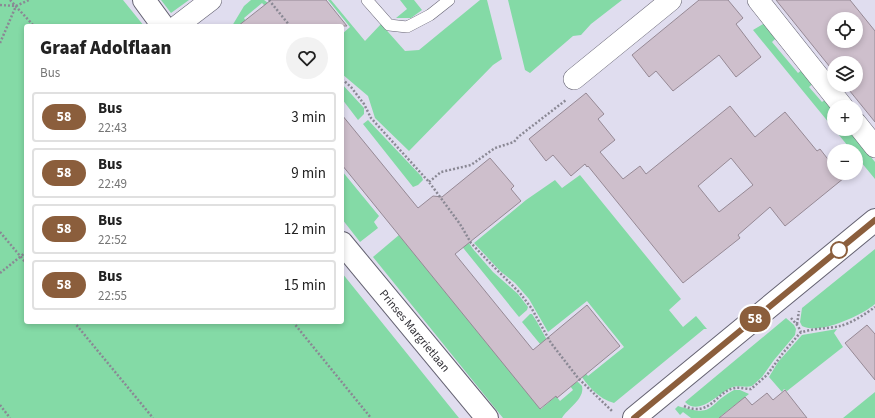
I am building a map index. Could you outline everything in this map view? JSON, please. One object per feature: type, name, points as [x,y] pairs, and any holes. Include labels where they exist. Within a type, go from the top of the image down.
[{"type":"street","points":[[144,0],[162,24]]},
{"type":"street","points":[[180,24],[211,0]]},
{"type":"street","points":[[574,79],[671,0]]},
{"type":"street","points":[[758,0],[837,100]]},
{"type":"street","points":[[863,132],[875,147]]},
{"type":"street","points":[[624,416],[875,220]]},
{"type":"street","name":"Prinses Margrietlaan","points":[[344,245],[487,418]]},
{"type":"lane","points":[[367,0],[389,26],[407,27],[430,15],[449,0]]},
{"type":"path","points":[[10,0],[32,24]]},
{"type":"path","points":[[0,5],[16,6],[29,0]]},
{"type":"path","points":[[268,0],[288,24]]},
{"type":"path","points":[[0,43],[16,6]]},
{"type":"path","points":[[429,182],[441,172],[471,165],[495,148],[514,142],[518,137],[570,96],[564,87],[574,79]]},
{"type":"path","points":[[344,81],[351,87],[364,104],[370,118],[429,182],[460,224],[471,243],[520,293],[532,309],[551,343],[578,378],[624,416]]},
{"type":"path","points":[[0,232],[24,260]]},
{"type":"path","points":[[0,273],[24,254]]},
{"type":"path","points":[[679,403],[687,407],[700,409],[708,407],[728,391],[735,388],[751,389],[767,375],[800,333],[849,323],[875,307]]},
{"type":"path","points":[[76,324],[153,418]]},
{"type":"path","points":[[295,324],[371,418]]},
{"type":"path","points":[[0,405],[10,418]]},
{"type":"green space","points":[[0,0],[123,0],[142,24],[24,24],[24,324],[344,324],[344,275],[459,418],[0,418]]},
{"type":"green space","points":[[161,0],[189,0],[171,13]]},
{"type":"green space","points":[[251,0],[264,0],[271,5],[270,11],[262,3],[244,18],[247,23],[246,24],[233,24],[244,6]]},
{"type":"green space","points":[[328,0],[331,0],[365,41],[381,24],[405,51],[419,50],[480,0],[487,0],[502,59],[493,65],[409,151],[375,118],[368,96],[344,76],[344,32],[350,27]]},
{"type":"green space","points":[[400,0],[414,0],[422,10],[411,18],[396,18],[407,9]]},
{"type":"green space","points":[[508,0],[622,0],[591,24],[581,35],[573,36],[530,73],[525,70]]},
{"type":"green space","points":[[765,23],[777,37],[772,42],[798,73],[803,69],[814,83],[809,87],[822,102],[827,98],[829,100],[827,100],[827,120],[753,30]]},
{"type":"green space","points":[[344,86],[364,108],[364,114],[358,120],[344,102]]},
{"type":"green space","points":[[368,120],[422,177],[423,180],[418,185],[413,187],[363,124]]},
{"type":"green space","points":[[840,136],[854,136],[860,144],[846,144]]},
{"type":"green space","points":[[863,147],[875,162],[875,179],[863,164]]},
{"type":"green space","points":[[344,173],[379,216],[374,222],[378,228],[360,242],[344,222]]},
{"type":"green space","points":[[580,175],[681,299],[669,310],[683,327],[696,316],[707,329],[704,329],[614,403],[598,395],[578,371],[581,368],[588,376],[624,347],[587,301],[548,332],[529,299],[515,283],[500,271],[474,243],[526,200],[555,180],[562,188]]},
{"type":"green space","points":[[435,213],[457,225],[473,249],[493,272],[518,294],[528,307],[527,310],[519,317]]},
{"type":"green space","points":[[399,235],[541,409],[556,396],[560,401],[573,390],[568,383],[578,382],[582,386],[579,399],[562,418],[503,418],[373,257]]},
{"type":"green space","points":[[875,249],[875,304],[860,314],[840,323],[819,328],[802,326],[800,322],[802,308]]},
{"type":"green space","points":[[530,314],[532,314],[537,322],[568,378],[522,322]]},
{"type":"green space","points":[[786,318],[794,325],[796,329],[795,335],[762,377],[752,386],[733,387],[709,402],[697,407],[691,406],[685,402]]},
{"type":"green space","points":[[837,329],[834,333],[843,347],[787,391],[784,389],[782,392],[769,377],[778,362],[802,335]]},
{"type":"green space","points":[[734,390],[740,390],[749,394],[721,416],[721,418],[691,418],[683,412],[680,415],[675,409],[678,406],[699,411],[705,410]]},
{"type":"green space","points":[[875,392],[875,418],[843,418]]},
{"type":"building","points":[[271,0],[326,0],[347,26],[344,26],[344,24],[241,24]]},
{"type":"building","points":[[699,0],[728,0],[743,18],[736,24],[761,57],[736,77],[719,55],[673,91],[656,71],[649,77],[632,55]]},
{"type":"building","points":[[776,0],[850,0],[860,12],[827,12],[827,48],[863,48],[863,16],[875,31],[875,122],[863,107],[863,100],[857,100],[851,92],[863,92],[863,56],[827,56],[827,63]]},
{"type":"building","points":[[586,93],[604,114],[598,119],[615,140],[600,152],[623,179],[640,166],[646,174],[730,106],[755,137],[785,112],[817,151],[820,149],[827,158],[827,180],[842,180],[785,226],[770,207],[738,235],[740,238],[683,283],[588,166],[587,167],[585,164],[571,176],[553,155],[546,161],[529,139]],"holes":[[[731,158],[753,185],[719,212],[698,186]]]},
{"type":"building","points":[[344,117],[418,208],[433,196],[442,197],[490,158],[514,186],[511,189],[521,201],[455,254],[533,350],[587,305],[620,346],[557,398],[556,396],[540,409],[344,167]]},
{"type":"building","points":[[867,325],[875,334],[875,380],[845,343]]},
{"type":"building","points":[[785,390],[807,418],[719,418],[745,397],[752,405],[767,393],[773,400]]},
{"type":"bus line","name":"58","points":[[634,418],[875,220]]}]
